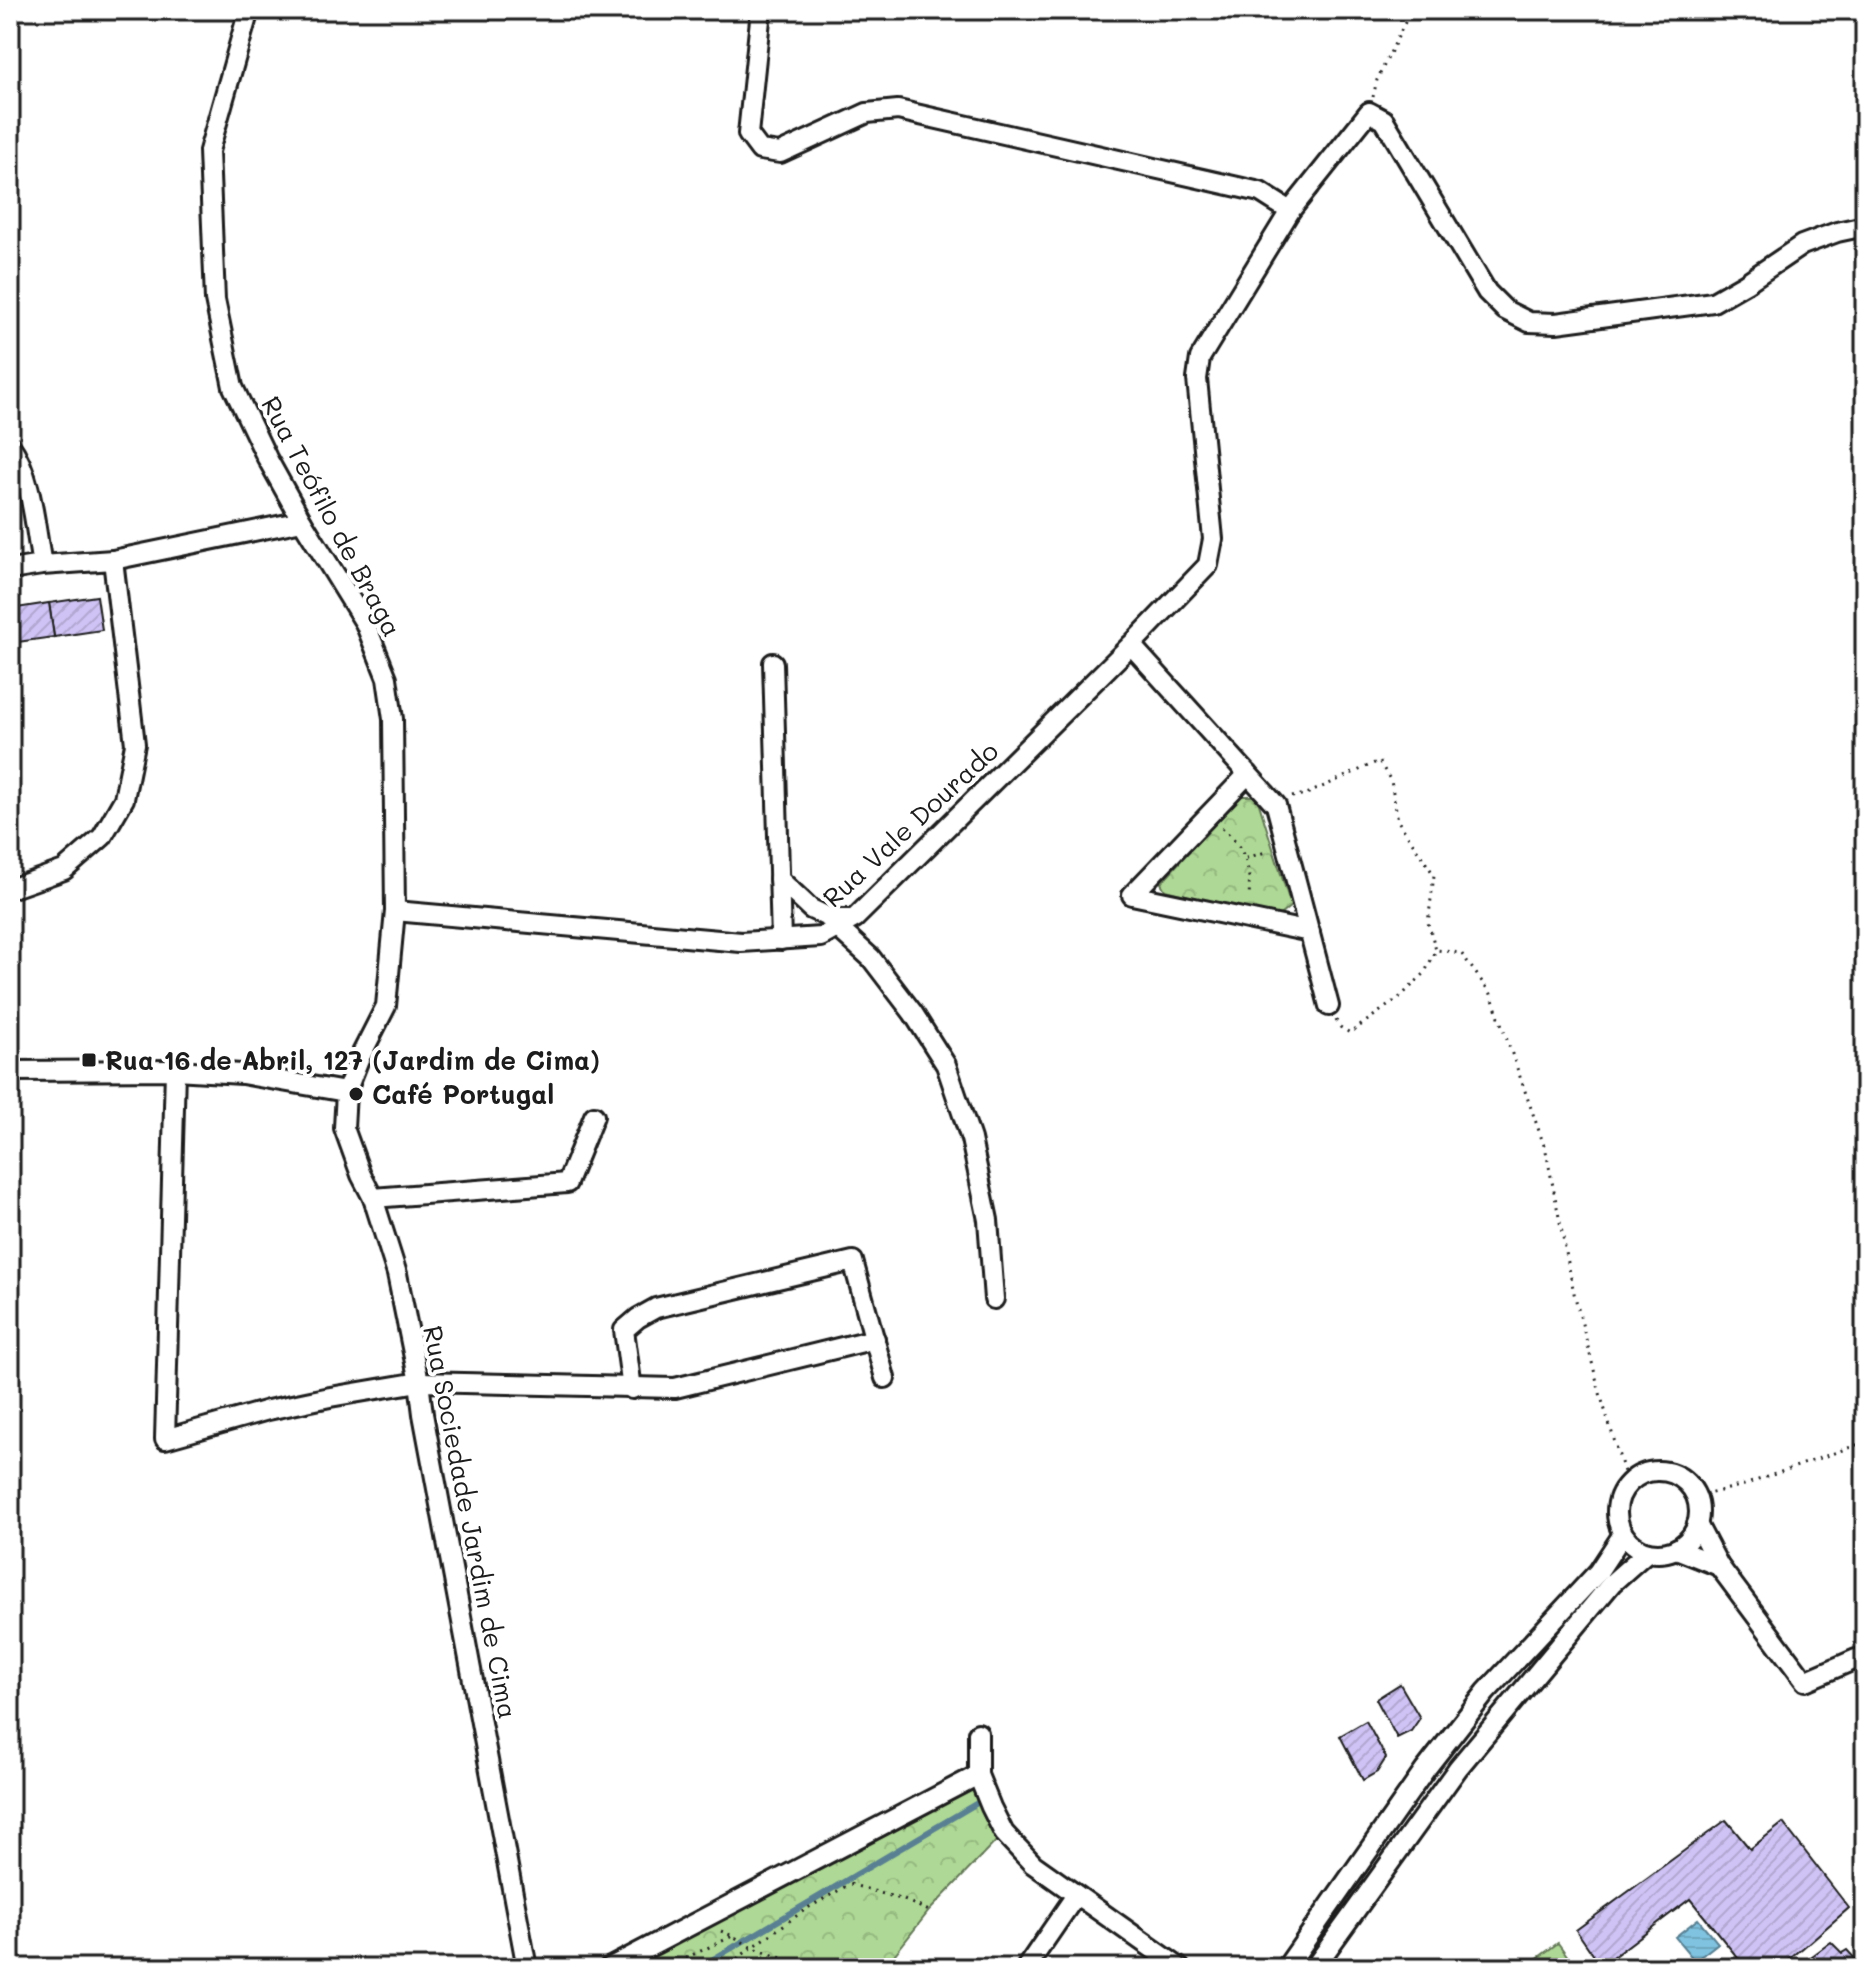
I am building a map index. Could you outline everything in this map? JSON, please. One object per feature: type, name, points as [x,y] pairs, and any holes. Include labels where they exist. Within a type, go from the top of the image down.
[{"type":"street","name":"Rua Teófilo de Braga","points":[[249,10],[209,151],[215,300],[233,387],[302,521],[365,623],[387,678],[393,719],[395,911],[386,1006],[346,1092]]},
{"type":"street","points":[[761,10],[748,134],[760,150],[780,153],[867,113],[898,110],[1260,192],[1290,211]]},
{"type":"street","points":[[1369,112],[1384,120],[1487,292],[1505,310],[1529,322],[1556,323],[1713,302],[1802,245],[1865,226]]},
{"type":"street","name":"Rua Vale Dourado","points":[[395,911],[741,942],[821,937],[855,918],[1208,565],[1213,539],[1197,379],[1200,358],[1290,211],[1369,112]]},
{"type":"street","points":[[10,445],[26,478],[42,565]]},
{"type":"street","points":[[10,570],[113,560],[302,521]]},
{"type":"street","points":[[10,889],[64,870],[102,837],[124,799],[135,744],[113,560]]},
{"type":"street","points":[[1131,645],[1276,805],[1329,1006]]},
{"type":"street","points":[[773,663],[781,940]]},
{"type":"street","points":[[1248,774],[1132,895],[1310,932]]},
{"type":"street","points":[[779,879],[811,909],[832,919],[855,918]]},
{"type":"street","points":[[838,928],[871,958],[913,1013],[946,1065],[971,1139],[988,1220],[994,1299]]},
{"type":"street","points":[[10,1071],[175,1070],[242,1074],[346,1092]]},
{"type":"street","points":[[175,1070],[165,1439],[268,1410],[419,1382],[675,1388],[875,1339]]},
{"type":"street","name":"Rua Sociedade Jardim de Cima","points":[[346,1092],[344,1128],[373,1198],[397,1274],[527,1968]]},
{"type":"street","points":[[373,1198],[567,1183],[594,1116]]},
{"type":"street","points":[[632,1389],[624,1330],[638,1318],[656,1308],[853,1261],[885,1378]]},
{"type":"street","points":[[1657,1471],[1669,1473],[1681,1478],[1696,1497],[1699,1511],[1697,1524],[1693,1534],[1676,1549],[1647,1552],[1623,1534],[1617,1510],[1620,1498],[1634,1479],[1657,1471]]},
{"type":"street","points":[[1697,1524],[1719,1566],[1805,1681],[1856,1659]]},
{"type":"street","points":[[1286,1968],[1425,1770],[1477,1703],[1598,1572],[1623,1534]]},
{"type":"street","points":[[1676,1549],[1719,1566]]},
{"type":"street","points":[[1314,1968],[1458,1768],[1612,1583],[1647,1552]]},
{"type":"street","points":[[978,1733],[978,1775],[1004,1833],[1033,1864],[1180,1968]]},
{"type":"street","points":[[609,1968],[978,1775]]},
{"type":"street","points":[[1026,1968],[1076,1895]]},
{"type":"path","points":[[1369,112],[1377,80],[1411,10]]},
{"type":"path","points":[[1273,801],[1309,793],[1379,761],[1391,781],[1398,821],[1434,875],[1428,923],[1436,950],[1424,974],[1400,997],[1350,1033],[1340,1027],[1329,1006]]},
{"type":"path","points":[[1214,823],[1236,841],[1245,858],[1249,874],[1249,901]]},
{"type":"path","points":[[1245,858],[1273,849]]},
{"type":"path","points":[[1436,950],[1461,953],[1491,994],[1546,1151],[1574,1293],[1628,1485]]},
{"type":"path","points":[[1696,1497],[1744,1485],[1865,1442]]},
{"type":"path","points":[[724,1968],[806,1909],[850,1884],[929,1911]]},
{"type":"path","points":[[664,1968],[733,1936],[751,1947],[809,1968]]},
{"type":"green space","points":[[1238,796],[1255,796],[1259,804],[1291,906],[1273,917],[1165,890],[1161,883]]},
{"type":"green space","points":[[978,1775],[1004,1833],[929,1911],[884,1968],[609,1968]]},
{"type":"green space","points":[[1558,1943],[1576,1968],[1524,1968]]},
{"type":"water","points":[[1698,1919],[1718,1943],[1695,1961],[1675,1937]]},
{"type":"building","points":[[97,596],[102,630],[54,637],[49,603]]},
{"type":"building","points":[[49,603],[54,637],[10,643],[10,609]]},
{"type":"building","points":[[1400,1684],[1420,1718],[1411,1731],[1397,1738],[1376,1699]]},
{"type":"building","points":[[1366,1721],[1386,1758],[1377,1772],[1363,1780],[1340,1736]]},
{"type":"building","points":[[1726,1820],[1750,1849],[1783,1823],[1849,1908],[1783,1965],[1785,1968],[1746,1968],[1690,1899],[1601,1966],[1576,1930]]},
{"type":"building","points":[[1831,1942],[1842,1953],[1847,1950],[1859,1963],[1853,1968],[1796,1968]]},
{"type":"waterway","points":[[698,1968],[984,1799]]},
{"type":"place","name":"Rua 16 de Abril, 127 (Jardim de Cima)","points":[[89,1060]]},
{"type":"place","name":"Café Portugal","points":[[356,1094]]}]
